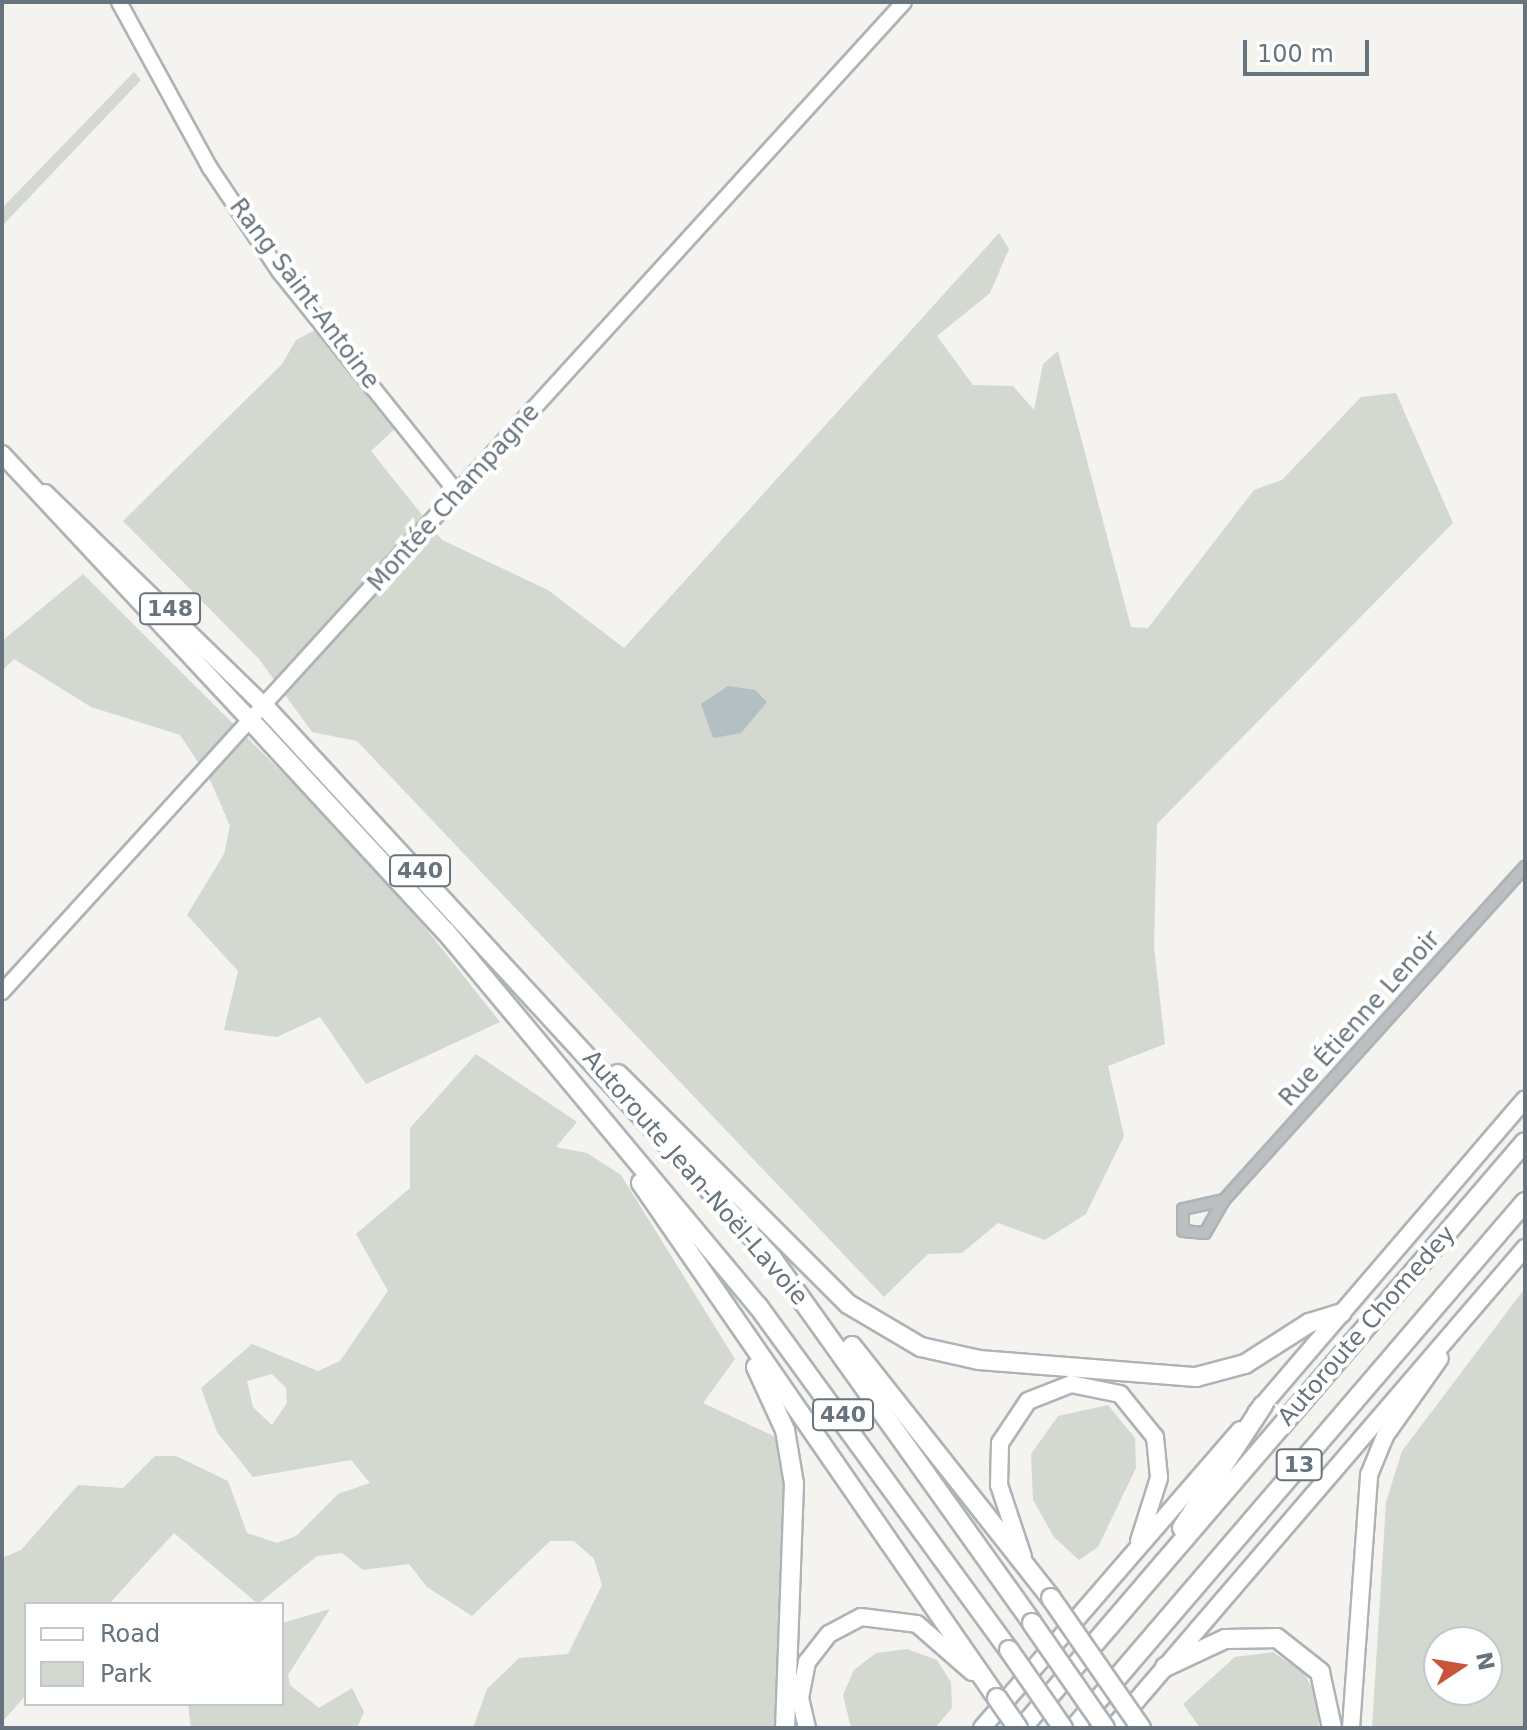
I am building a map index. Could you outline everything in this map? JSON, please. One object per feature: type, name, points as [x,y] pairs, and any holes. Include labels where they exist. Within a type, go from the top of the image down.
[{"type":"highway","name":"Autoroute Jean-Noël-Lavoie","points":[[265,707],[523,983],[772,1258],[1105,1728]]},
{"type":"highway","name":"Autoroute Jean-Noël-Lavoie","points":[[251,721],[430,914],[619,1146],[791,1347],[1063,1728]]},
{"type":"highway","points":[[523,983],[837,1293],[910,1343],[979,1360],[1196,1377],[1245,1364],[1309,1323],[1341,1313]]},
{"type":"highway","name":"Autoroute Chomedey","points":[[1020,1728],[1525,1142]]},
{"type":"highway","points":[[619,1146],[716,1294],[982,1679],[1020,1728]]},
{"type":"highway","name":"Autoroute Chomedey","points":[[1074,1728],[1525,1202]]},
{"type":"highway","points":[[772,1258],[938,1447],[1023,1559],[1141,1728]]},
{"type":"highway","points":[[716,1294],[776,1405],[792,1461],[785,1728]]},
{"type":"highway","points":[[1153,1574],[1263,1405]]},
{"type":"highway","points":[[1165,1667],[1225,1639],[1277,1638],[1320,1672],[1332,1728]]},
{"type":"main road","name":"148","points":[[6,458],[265,707]]},
{"type":"main road","name":"148","points":[[6,458],[251,721]]},
{"type":"main road","points":[[982,1728],[1525,1099]]},
{"type":"main road","points":[[1113,1728],[1525,1248]]},
{"type":"main road","points":[[1351,1728],[1372,1464],[1477,1304]]},
{"type":"main road","points":[[1023,1559],[999,1485],[1002,1436],[1028,1401],[1071,1384],[1120,1394],[1155,1437],[1159,1478],[1138,1546]]},
{"type":"main road","points":[[807,1728],[800,1698],[807,1662],[829,1634],[861,1617],[917,1624],[982,1679]]},
{"type":"street","name":"Rang Saint-Antoine","points":[[119,2],[210,168],[279,271],[457,492]]},
{"type":"street","name":"Montée Champagne","points":[[2,992],[265,707],[904,2]]},
{"type":"street","name":"Rue Étienne Lenoir","points":[[1224,1200],[1183,1209],[1183,1231],[1202,1235],[1224,1200],[1525,867]]},
{"type":"green space","points":[[134,72],[141,80],[2,226],[2,208]]},
{"type":"green space","points":[[999,233],[1009,249],[990,293],[937,336],[973,385],[1013,386],[1034,410],[1043,364],[1058,351],[1131,627],[1148,628],[1254,490],[1282,480],[1361,397],[1396,393],[1453,523],[1157,824],[1154,947],[1165,1044],[1108,1066],[1124,1136],[1086,1214],[1045,1240],[998,1223],[962,1253],[928,1254],[884,1297],[357,741],[312,732],[259,659],[123,521],[282,364],[296,340],[317,329],[398,426],[371,451],[442,540],[548,590],[624,648]]},
{"type":"green space","points":[[83,574],[378,868],[500,1022],[366,1084],[320,1017],[277,1037],[224,1030],[238,971],[187,915],[224,854],[230,826],[211,782],[180,735],[91,707],[14,659],[2,671],[2,641]]},
{"type":"green space","points":[[476,1054],[577,1122],[556,1147],[587,1153],[621,1175],[735,1359],[703,1403],[780,1439],[788,1496],[774,1728],[473,1728],[487,1689],[519,1658],[568,1654],[602,1585],[594,1559],[574,1541],[550,1541],[472,1616],[427,1587],[409,1564],[363,1570],[342,1553],[317,1556],[260,1602],[256,1602],[174,1533],[111,1602],[24,1602],[24,1697],[2,1722],[2,1558],[21,1550],[78,1485],[123,1488],[155,1456],[176,1456],[228,1481],[247,1533],[277,1543],[296,1536],[338,1494],[370,1483],[351,1460],[253,1477],[217,1432],[201,1388],[252,1344],[318,1371],[340,1361],[388,1291],[356,1234],[410,1188],[410,1128]],"holes":[[[272,1374],[286,1388],[287,1403],[272,1425],[253,1407],[247,1381]]]},
{"type":"green space","points":[[1525,1288],[1525,1728],[1372,1728],[1386,1502],[1402,1451]]},
{"type":"green space","points":[[1108,1405],[1135,1438],[1136,1468],[1098,1547],[1079,1560],[1054,1537],[1033,1500],[1031,1454],[1058,1416]]},
{"type":"green space","points":[[330,1609],[288,1675],[290,1685],[319,1708],[352,1688],[364,1712],[357,1728],[191,1728],[188,1706],[284,1706],[284,1622]]},
{"type":"green space","points":[[907,1649],[937,1660],[951,1682],[952,1708],[935,1728],[851,1728],[843,1695],[854,1670],[876,1653]]},
{"type":"green space","points":[[1273,1652],[1303,1672],[1317,1696],[1319,1728],[1200,1728],[1183,1704],[1235,1657]]},
{"type":"shaded area","points":[[728,686],[755,690],[767,702],[741,733],[713,738],[701,704]]}]
